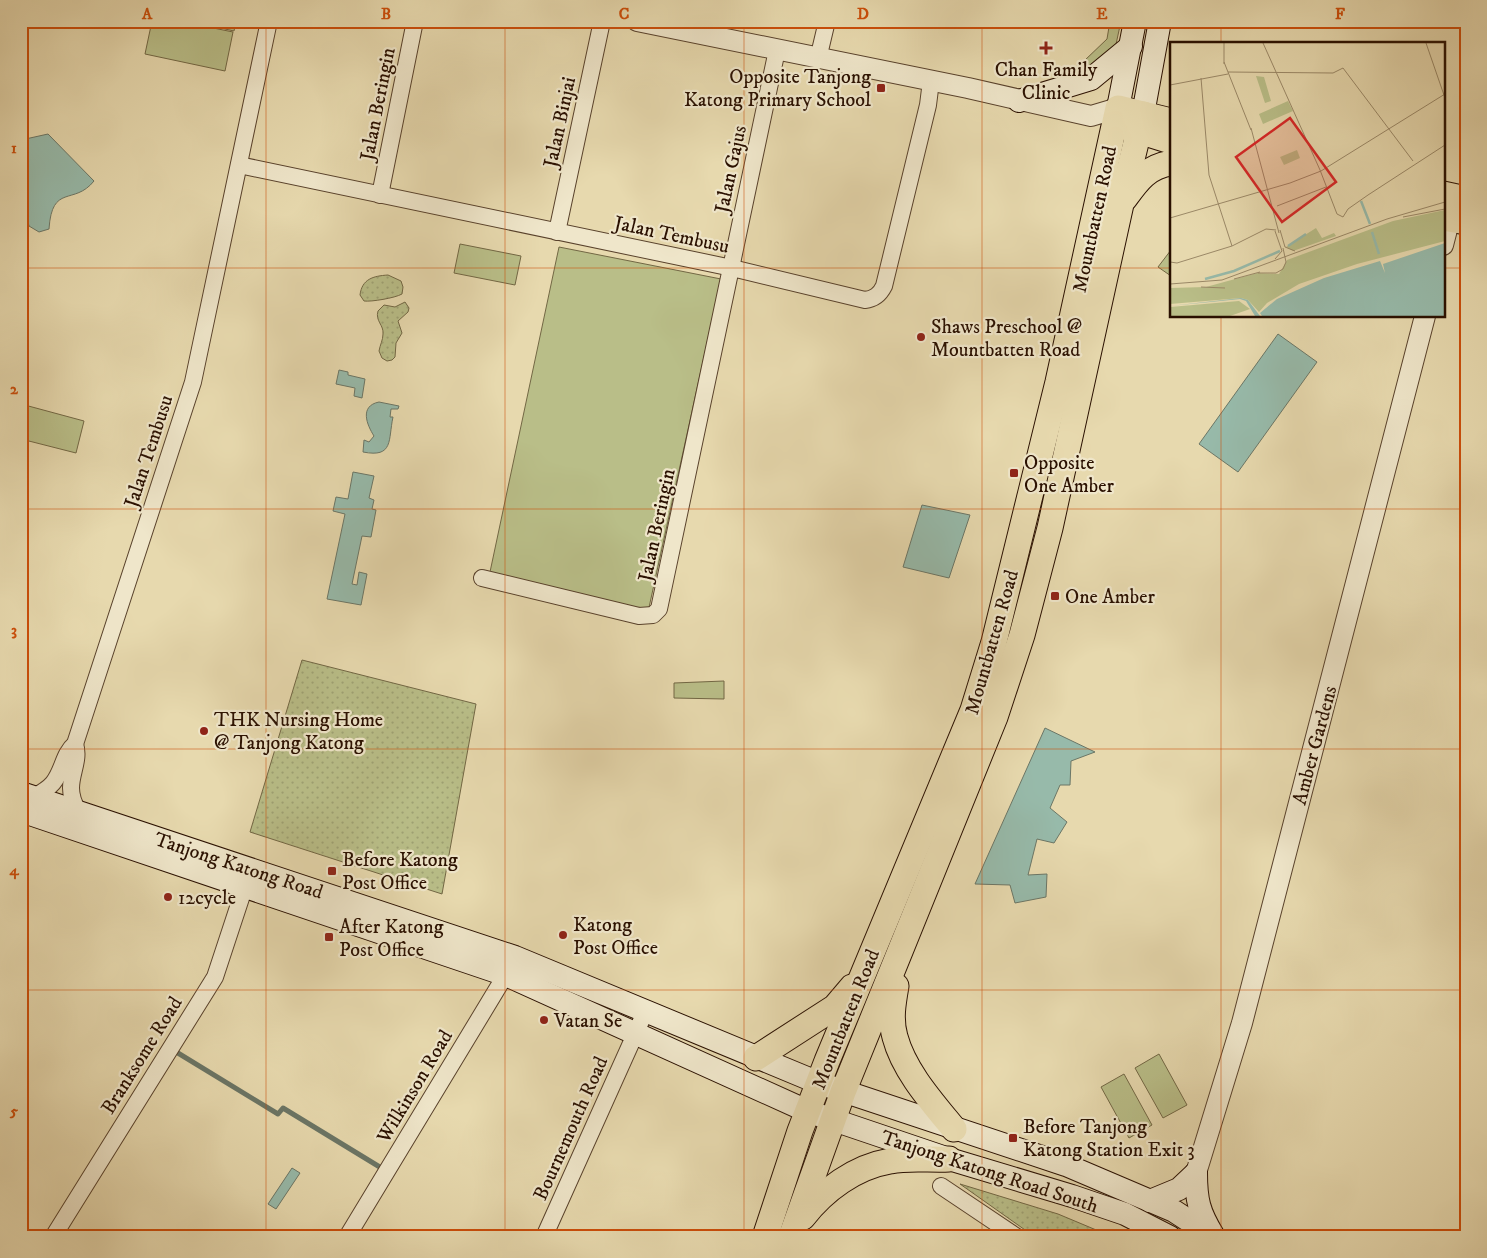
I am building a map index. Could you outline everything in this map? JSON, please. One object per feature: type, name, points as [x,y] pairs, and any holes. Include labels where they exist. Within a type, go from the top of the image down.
[{"type":"main road","name":"Mountbatten Road","points":[[765,1237],[807,1111],[973,710],[994,642],[1058,382],[1111,116],[1131,46],[1135,21]]},
{"type":"main road","name":"Mountbatten Road","points":[[793,1233],[832,1120],[896,966],[995,717],[1022,635],[1054,508],[1141,122],[1160,21]]},
{"type":"main road","points":[[1019,100],[1091,79],[1131,46]]},
{"type":"main road","points":[[1111,116],[1141,122],[1170,121]]},
{"type":"main road","points":[[1141,122],[1170,140]]},
{"type":"main road","points":[[1121,204],[1142,175],[1152,168],[1170,163]]},
{"type":"main road","name":"Tanjong Katong Road","points":[[25,807],[78,812],[511,966],[636,1033],[807,1111]]},
{"type":"main road","name":"Tanjong Katong Road","points":[[25,807],[245,886],[511,966],[646,1010],[819,1083]]},
{"type":"main road","points":[[896,966],[897,978],[892,1010],[894,1036],[903,1057],[929,1099],[954,1129]]},
{"type":"main road","points":[[756,1058],[835,1007],[864,973]]},
{"type":"main road","name":"Tanjong Katong Road South","points":[[819,1083],[1066,1165],[1174,1211],[1214,1236]]},
{"type":"main road","name":"Tanjong Katong Road South","points":[[807,1111],[949,1159],[1125,1214],[1170,1237]]},
{"type":"main road","points":[[793,1233],[813,1204],[835,1184],[858,1172],[890,1161],[949,1159]]},
{"type":"main road","points":[[1150,1201],[1179,1189],[1196,1173]]},
{"type":"main road","points":[[1196,1173],[1196,1196],[1200,1215],[1214,1236]]},
{"type":"street","name":"Jalan Tembusu","points":[[75,744],[193,382],[269,21]]},
{"type":"street","name":"Jalan Beringin","points":[[380,195],[415,21]]},
{"type":"street","name":"Jalan Binjai","points":[[557,232],[602,21]]},
{"type":"street","points":[[637,21],[1091,116],[1111,116]]},
{"type":"street","points":[[818,59],[827,21]]},
{"type":"street","name":"Jalan Gajus","points":[[732,268],[777,50]]},
{"type":"street","name":"Jalan Tembusu","points":[[239,165],[732,268],[865,300],[876,297],[884,286],[928,105],[931,81]]},
{"type":"street","points":[[1444,242],[1454,208]]},
{"type":"street","name":"Jalan Beringin","points":[[482,578],[646,617],[653,615],[659,609],[732,268]]},
{"type":"street","name":"Amber Gardens","points":[[1196,1173],[1242,1023],[1424,318]]},
{"type":"street","points":[[25,807],[54,782],[66,756],[75,744]]},
{"type":"street","points":[[75,744],[78,757],[71,788],[72,798],[78,812]]},
{"type":"street","name":"Branksome Road","points":[[53,1237],[215,977],[245,886]]},
{"type":"street","name":"Wilkinson Road","points":[[347,1237],[511,966]]},
{"type":"street","name":"Bournemouth Road","points":[[544,1237],[646,1010]]},
{"type":"street","points":[[941,1186],[1017,1237]]},
{"type":"green space","points":[[152,21],[179,21],[233,32],[225,71],[145,54]]},
{"type":"green space","points":[[189,21],[236,21],[234,31]]},
{"type":"green space","points":[[1110,21],[1121,21],[1115,49],[1089,69],[1084,61],[1107,39]]},
{"type":"green space","points":[[460,244],[521,256],[515,285],[454,273]]},
{"type":"green space","points":[[559,247],[721,279],[648,612],[490,572]]},
{"type":"green space","points":[[1170,251],[1170,275],[1158,267]]},
{"type":"green space","points":[[388,275],[401,281],[403,287],[402,294],[394,297],[364,301],[360,295],[363,285],[369,279]]},
{"type":"green space","points":[[405,302],[409,308],[408,312],[398,321],[402,333],[396,343],[395,357],[387,361],[382,358],[379,351],[383,331],[377,314],[384,305],[395,307]]},
{"type":"green space","points":[[21,404],[84,421],[76,453],[21,439]]},
{"type":"green space","points":[[302,660],[476,704],[442,894],[250,832]]},
{"type":"green space","points":[[724,681],[724,699],[674,698],[674,683]]},
{"type":"green space","points":[[1159,1054],[1187,1105],[1163,1118],[1135,1068]]},
{"type":"green space","points":[[1124,1074],[1152,1125],[1129,1138],[1101,1087]]},
{"type":"green space","points":[[960,1184],[1058,1214],[1113,1237],[1035,1237]]},
{"type":"shaded area","points":[[48,134],[94,181],[79,193],[59,200],[54,206],[49,229],[39,232],[29,226],[26,214],[28,208],[21,202],[21,140]]},
{"type":"shaded area","points":[[1278,334],[1317,362],[1238,472],[1199,444]]},
{"type":"shaded area","points":[[339,370],[348,372],[348,375],[365,379],[362,398],[354,396],[355,388],[336,384]]},
{"type":"shaded area","points":[[379,402],[399,406],[398,409],[391,409],[390,417],[393,417],[388,445],[385,450],[380,452],[363,452],[364,440],[369,442],[374,436],[367,421],[367,412],[369,407]]},
{"type":"shaded area","points":[[353,472],[374,476],[369,498],[374,500],[372,509],[376,510],[371,537],[362,536],[352,584],[357,585],[359,572],[367,574],[361,605],[327,599],[345,514],[333,511],[336,497],[348,499]]},
{"type":"shaded area","points":[[922,505],[970,515],[949,578],[903,567]]},
{"type":"shaded area","points":[[1045,728],[1095,752],[1071,761],[1070,785],[1060,785],[1050,808],[1067,822],[1054,843],[1037,839],[1028,875],[1047,874],[1046,897],[1015,903],[1010,885],[975,884]]},
{"type":"shaded area","points":[[292,1168],[300,1173],[276,1209],[268,1204]]},
{"type":"waterway","points":[[173,1050],[278,1114],[283,1108],[383,1169]]},
{"type":"place","name":"Chan Family Clinic","points":[[1046,48]]},
{"type":"place","name":"Opposite Tanjong Katong Primary School","points":[[881,88]]},
{"type":"place","name":"Shaws Preschool @ Mountbatten Road","points":[[921,337]]},
{"type":"place","name":"Opposite One Amber","points":[[1014,473]]},
{"type":"place","name":"One Amber","points":[[1055,596]]},
{"type":"place","name":"THK Nursing Home @ Tanjong Katong","points":[[204,731]]},
{"type":"place","name":"Before Katong Post Office","points":[[332,871]]},
{"type":"place","name":"12cycle","points":[[168,897]]},
{"type":"place","name":"Katong Post Office","points":[[563,935]]},
{"type":"place","name":"After Katong Post Office","points":[[329,937]]},
{"type":"place","name":"Vatan Se","points":[[544,1020]]},
{"type":"place","name":"Before Tanjong Katong Station Exit 3","points":[[1013,1138]]}]
